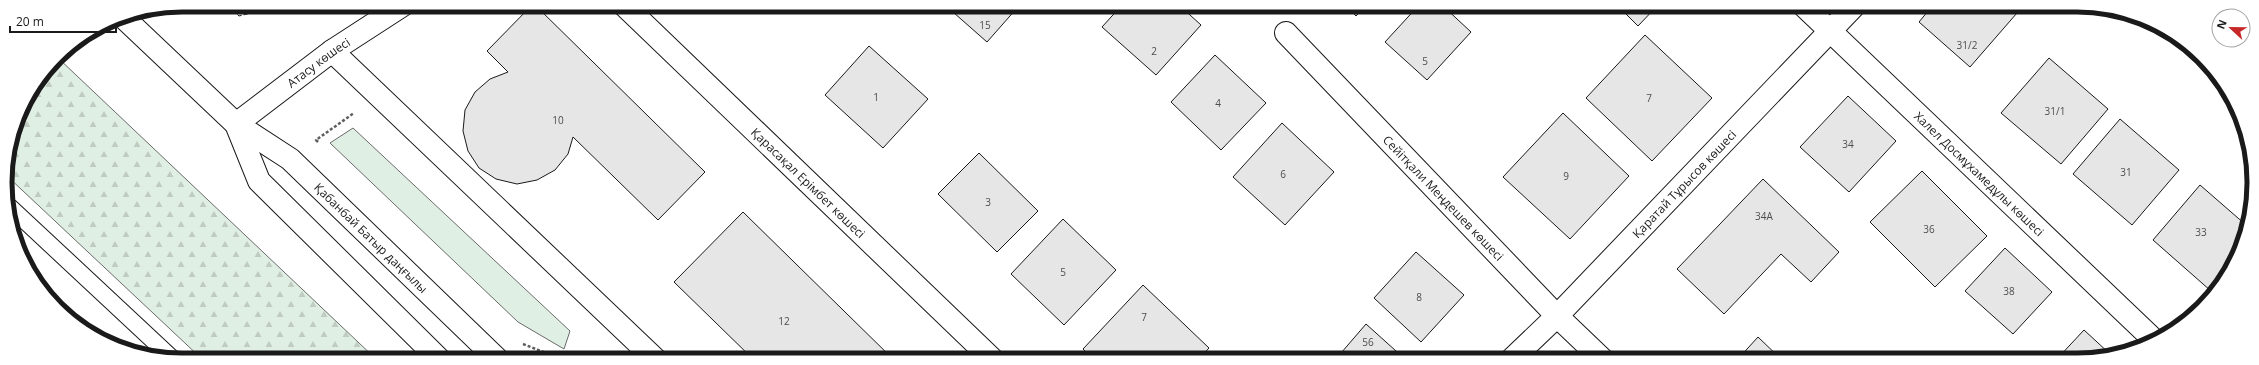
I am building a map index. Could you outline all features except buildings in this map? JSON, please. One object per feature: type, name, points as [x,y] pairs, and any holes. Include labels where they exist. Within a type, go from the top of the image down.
[{"type":"street","name":"Атасу көшесі","points":[[236,124],[332,51],[392,12]]},
{"type":"street","name":"Қарасақал Ерімбет көшесі","points":[[631,12],[986,353]]},
{"type":"street","name":"Халел Досмұхамедұлы көшесі","points":[[1811,12],[2150,336]]},
{"type":"street","name":"Қаратай Тұрысов көшесі","points":[[1518,353],[1557,316],[1849,12]]},
{"type":"street","name":"Қабанбай Батыр даңғылы","points":[[127,21],[236,124],[290,159],[491,353]]},
{"type":"street","name":"Сейітқали Меңдешев көшесі","points":[[1286,33],[1557,316],[1596,353]]},
{"type":"street","points":[[332,51],[649,353]]},
{"type":"street","name":"Қабанбай Батыр даңғылы","points":[[236,124],[259,181],[433,353]]},
{"type":"lane","points":[[14,211],[166,353]]},
{"type":"path","points":[[316,140],[356,112]]},
{"type":"green space","points":[[62,62],[370,353],[196,353],[12,181],[15,149],[25,117],[35,97],[47,79]]},
{"type":"green space","points":[[353,128],[570,331],[564,349],[518,322],[330,143]]},
{"type":"fence","points":[[235,12],[239,16],[255,12]]}]
